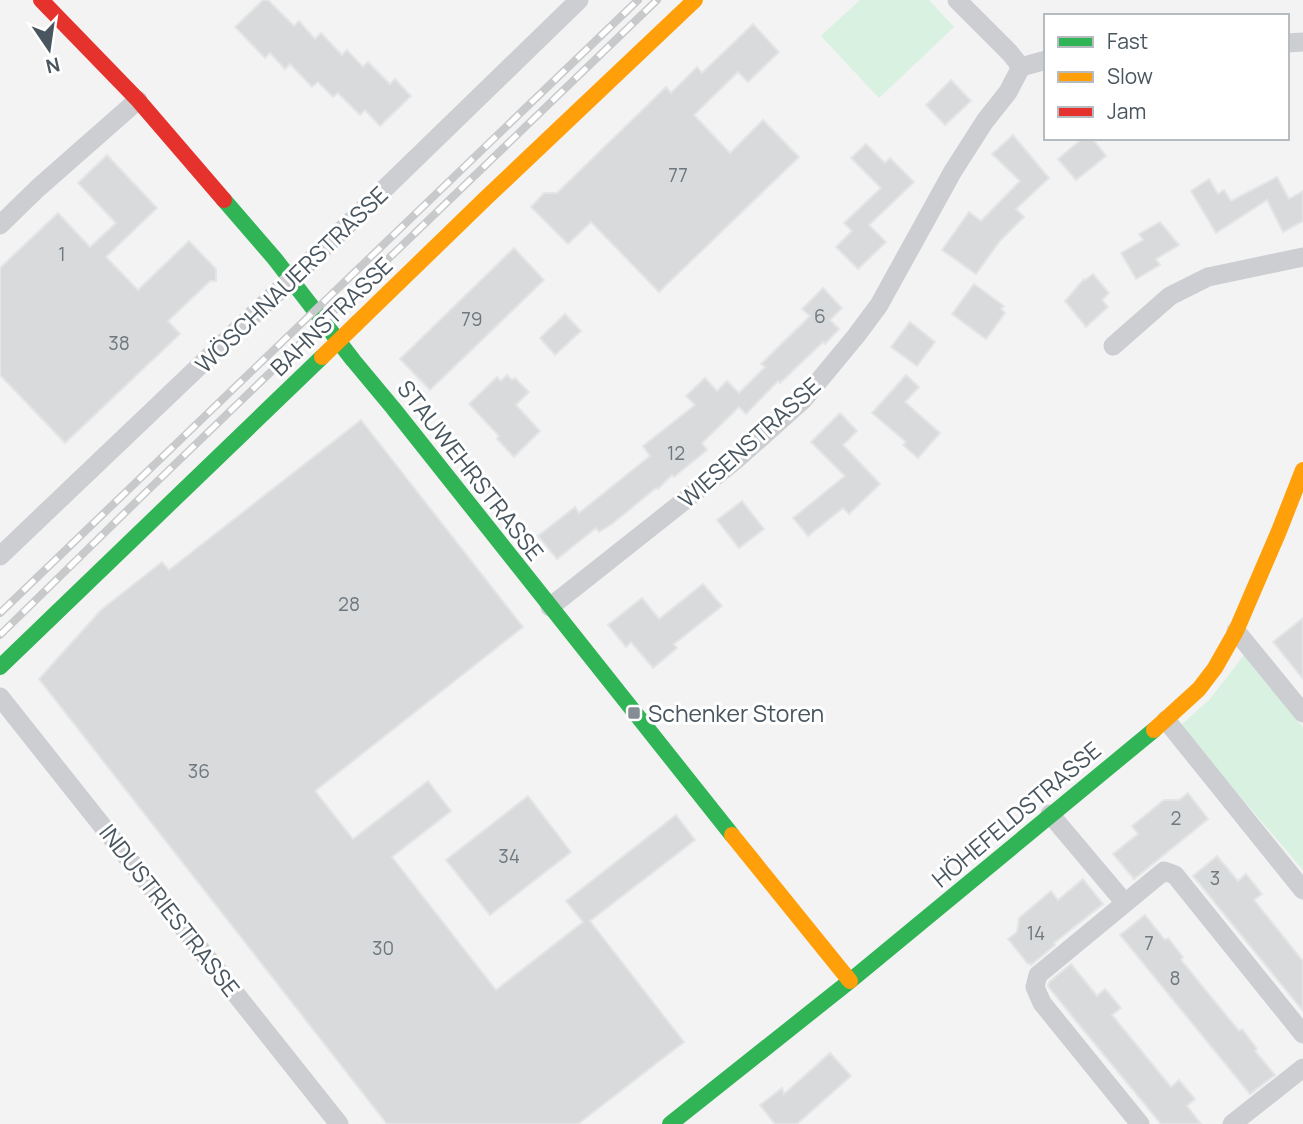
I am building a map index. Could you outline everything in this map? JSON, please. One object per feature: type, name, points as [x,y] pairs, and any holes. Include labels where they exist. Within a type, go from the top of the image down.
[{"type":"street","name":"STAUWEHRSTRASSE","points":[[41,0],[138,100],[275,259],[850,981]]},
{"type":"street","name":"WÖSCHNAUERSTRASSE","points":[[0,556],[579,0]]},
{"type":"street","name":"BAHNSTRASSE","points":[[0,667],[486,197],[695,0]]},
{"type":"street","points":[[957,0],[1021,67],[1044,61]]},
{"type":"street","name":"WIESENSTRASSE","points":[[551,607],[737,459],[803,400],[879,305],[953,171],[985,121],[1008,92],[1021,67]]},
{"type":"street","points":[[0,225],[138,100]]},
{"type":"street","points":[[1113,346],[1170,296],[1209,277],[1303,257]]},
{"type":"street","name":"HÖHEFELDSTRASSE","points":[[670,1124],[850,981],[1166,720],[1199,689],[1215,668],[1236,631],[1303,470]]},
{"type":"street","points":[[1236,631],[1303,713]]},
{"type":"street","name":"INDUSTRIESTRASSE","points":[[0,697],[339,1124]]},
{"type":"street","points":[[1166,720],[1303,890]]},
{"type":"street","points":[[1050,814],[1125,903]]},
{"type":"street","points":[[1140,1124],[1042,1003],[1035,987],[1038,975],[1164,871],[1174,875],[1303,1034]]},
{"type":"street","points":[[1233,1124],[1303,1068]]},
{"type":"green space","points":[[860,0],[929,0],[954,27],[879,98],[821,36]]},
{"type":"green space","points":[[1245,654],[1303,727],[1303,870],[1180,726],[1209,700]]},
{"type":"building","points":[[263,0],[268,0],[294,26],[299,21],[315,39],[321,33],[342,55],[347,50],[363,67],[368,62],[390,84],[395,79],[411,96],[380,126],[365,110],[360,115],[338,93],[333,97],[318,82],[312,87],[290,64],[285,69],[270,53],[265,58],[235,27]]},
{"type":"building","points":[[753,24],[779,52],[748,82],[738,72],[694,115],[730,153],[763,120],[799,157],[659,292],[591,222],[568,244],[531,207],[544,193],[557,193],[666,87],[671,93],[697,67],[702,73]]},
{"type":"building","points":[[951,80],[971,101],[945,125],[926,105]]},
{"type":"building","points":[[1013,135],[1049,178],[1016,209],[1024,217],[1000,241],[976,274],[942,250],[969,212],[981,221],[1020,181],[992,154]]},
{"type":"building","points":[[1081,140],[1094,140],[1106,156],[1076,180],[1058,159]]},
{"type":"building","points":[[866,144],[885,163],[890,158],[914,182],[869,225],[886,242],[858,269],[836,247],[852,231],[844,223],[881,188],[851,158]]},
{"type":"building","points":[[107,155],[157,208],[106,257],[138,290],[189,241],[216,269],[216,281],[210,281],[168,321],[180,334],[65,443],[0,375],[0,268],[58,213],[90,247],[116,223],[78,183]]},
{"type":"building","points":[[1277,177],[1289,199],[1303,191],[1303,221],[1283,232],[1267,200],[1216,233],[1191,191],[1209,179],[1218,194],[1224,190],[1231,201]]},
{"type":"building","points":[[1160,222],[1179,245],[1156,259],[1160,265],[1136,279],[1121,253],[1143,240],[1139,234]]},
{"type":"building","points":[[514,248],[544,280],[430,390],[400,359]]},
{"type":"building","points":[[1093,274],[1109,293],[1102,300],[1108,307],[1086,327],[1065,301],[1084,279]]},
{"type":"building","points":[[974,284],[1004,306],[1001,309],[1005,313],[986,339],[952,314]]},
{"type":"building","points":[[823,288],[842,308],[830,320],[839,329],[825,344],[823,342],[780,383],[778,381],[746,414],[739,407],[702,443],[707,450],[674,477],[672,475],[612,524],[599,532],[596,528],[557,559],[538,536],[575,507],[579,513],[650,456],[643,446],[695,405],[686,396],[705,378],[717,391],[727,381],[739,393],[765,367],[761,364],[810,316],[802,309]]},
{"type":"building","points":[[565,314],[581,331],[555,355],[540,338]]},
{"type":"building","points":[[910,322],[935,342],[917,366],[891,347]]},
{"type":"building","points":[[507,375],[512,380],[515,378],[529,392],[516,405],[540,431],[514,457],[497,439],[499,436],[469,404],[497,377],[501,381]]},
{"type":"building","points":[[906,375],[919,387],[905,402],[940,433],[918,458],[903,445],[906,442],[872,413]]},
{"type":"building","points":[[840,413],[857,431],[843,445],[880,484],[849,514],[843,508],[808,536],[793,518],[845,476],[811,442]]},
{"type":"building","points":[[361,420],[523,627],[315,791],[353,839],[428,781],[451,811],[392,857],[496,990],[583,922],[566,901],[676,815],[695,840],[590,921],[684,1042],[578,1124],[387,1124],[39,679],[101,610],[162,562],[169,570]]},
{"type":"building","points":[[742,501],[764,529],[739,548],[717,520]]},
{"type":"building","points":[[703,584],[722,606],[674,644],[677,648],[653,668],[631,642],[626,647],[608,625],[642,598],[659,619]]},
{"type":"building","points":[[1303,618],[1303,679],[1273,642]]},
{"type":"building","points":[[1188,793],[1208,819],[1134,879],[1113,854],[1138,834],[1132,826],[1164,800],[1179,800]]},
{"type":"building","points":[[528,796],[571,852],[490,915],[446,860]]},
{"type":"building","points":[[1217,856],[1238,881],[1246,874],[1262,894],[1254,900],[1303,961],[1303,1011],[1193,876]]},
{"type":"building","points":[[1083,879],[1103,904],[1031,965],[1028,964],[1008,939],[1017,932],[1019,918],[1051,891],[1058,900]]},
{"type":"building","points":[[1145,915],[1165,940],[1168,938],[1183,957],[1181,960],[1239,1031],[1242,1029],[1257,1049],[1255,1051],[1275,1075],[1250,1094],[1120,935]]},
{"type":"building","points":[[1071,964],[1097,996],[1105,989],[1121,1008],[1112,1015],[1171,1087],[1179,1080],[1195,1099],[1187,1106],[1201,1124],[1161,1124],[1072,1016],[1048,986],[1049,982]]},
{"type":"building","points":[[830,1053],[851,1076],[797,1124],[775,1124],[760,1105],[782,1088],[784,1094]]},
{"type":"railway","points":[[0,613],[638,0]]},
{"type":"railway","points":[[0,635],[657,0]]},
{"type":"traffic: fast","points":[[224,200],[275,259],[732,835]]},
{"type":"traffic: fast","points":[[0,667],[322,357]]},
{"type":"traffic: fast","points":[[670,1124],[850,981],[1154,730]]},
{"type":"traffic: slow","points":[[356,324],[695,0]]},
{"type":"traffic: slow","points":[[322,357],[356,324]]},
{"type":"traffic: slow","points":[[1154,730],[1199,689],[1215,668],[1236,631],[1303,470]]},
{"type":"traffic: slow","points":[[732,835],[850,981]]},
{"type":"traffic: jam","points":[[41,0],[138,100],[224,200]]},
{"type":"place","name":"Schenker Storen","points":[[634,713]]}]
